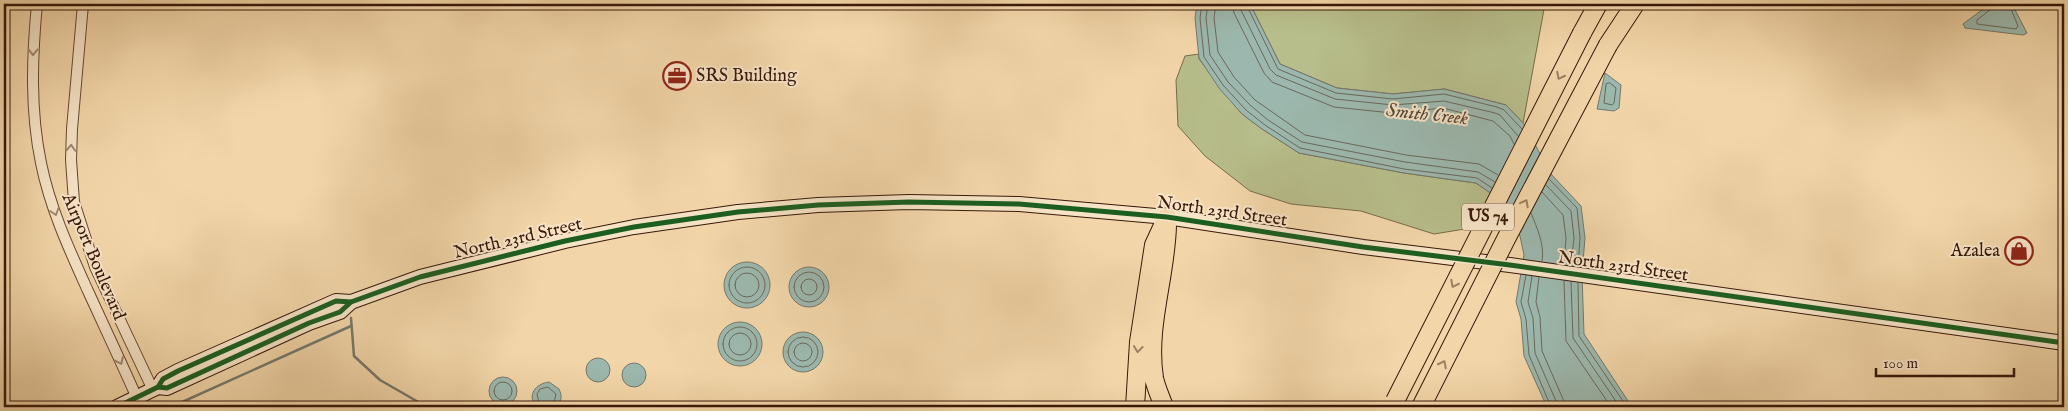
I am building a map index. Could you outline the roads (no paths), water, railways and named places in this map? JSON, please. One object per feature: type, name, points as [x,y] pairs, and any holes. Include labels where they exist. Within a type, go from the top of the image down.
[{"type":"highway","name":"US 74","points":[[1392,405],[1598,4]]},
{"type":"highway","name":"US 74","points":[[1421,407],[1628,4]]},
{"type":"highway","points":[[1608,45],[1635,4]]},
{"type":"highway","points":[[1135,407],[1139,342],[1154,246],[1167,217]]},
{"type":"highway","points":[[1164,407],[1154,379],[1152,353],[1154,326],[1166,246],[1167,217]]},
{"type":"main road","name":"North 23rd Street","points":[[117,407],[155,389],[163,379],[178,371],[309,312],[336,301],[351,302],[420,277],[565,241],[634,227],[738,212],[856,203],[979,202],[1076,208],[1167,217],[1363,247],[1510,265],[2064,343]]},
{"type":"street","name":"Airport Boulevard","points":[[37,4],[33,47],[33,90],[37,141],[45,181],[67,244],[137,398]]},
{"type":"street","name":"Airport Boulevard","points":[[83,4],[70,160],[74,202],[95,267],[155,389]]},
{"type":"water","name":"Smith Creek","points":[[1197,4],[1250,4],[1280,64],[1337,88],[1393,94],[1444,89],[1506,105],[1525,125],[1550,173],[1581,206],[1585,238],[1582,274],[1584,334],[1632,407],[1547,407],[1524,356],[1521,319],[1516,302],[1524,255],[1520,236],[1508,205],[1476,183],[1404,173],[1299,153],[1242,114],[1219,88],[1199,58],[1195,18]]},
{"type":"water","points":[[1990,4],[2012,4],[2027,33],[2023,35],[1965,28],[1963,24]]},
{"type":"water","points":[[1605,73],[1621,85],[1619,108],[1614,111],[1597,109]]},
{"type":"water","points":[[742,262],[752,262],[766,272],[770,285],[766,298],[760,304],[752,308],[742,308],[728,298],[724,290],[724,280],[734,266]]},
{"type":"water","points":[[809,267],[823,273],[829,287],[823,301],[809,307],[795,301],[789,287],[795,273]]},
{"type":"water","points":[[740,322],[752,326],[758,332],[762,344],[758,356],[752,362],[740,366],[728,362],[722,356],[718,344],[722,332],[728,326]]},
{"type":"water","points":[[807,332],[814,335],[820,341],[823,352],[822,360],[814,369],[807,372],[799,372],[792,369],[784,360],[783,348],[786,341],[795,333]]},
{"type":"water","points":[[598,358],[606,362],[610,370],[606,378],[598,382],[590,378],[586,370],[590,362]]},
{"type":"water","points":[[634,363],[643,366],[646,375],[643,384],[634,387],[625,384],[622,375],[625,366]]},
{"type":"water","points":[[503,377],[513,381],[517,391],[513,401],[503,405],[493,401],[489,391],[493,381]]},
{"type":"water","points":[[549,382],[559,389],[560,402],[557,407],[536,407],[533,403],[532,394],[540,385]]},
{"type":"waterway","points":[[351,318],[354,356],[380,380],[427,407]]},
{"type":"waterway","points":[[171,407],[351,326]]},
{"type":"place","name":"SRS Building","points":[[677,76]]},
{"type":"place","name":"Azalea","points":[[2019,251]]}]
